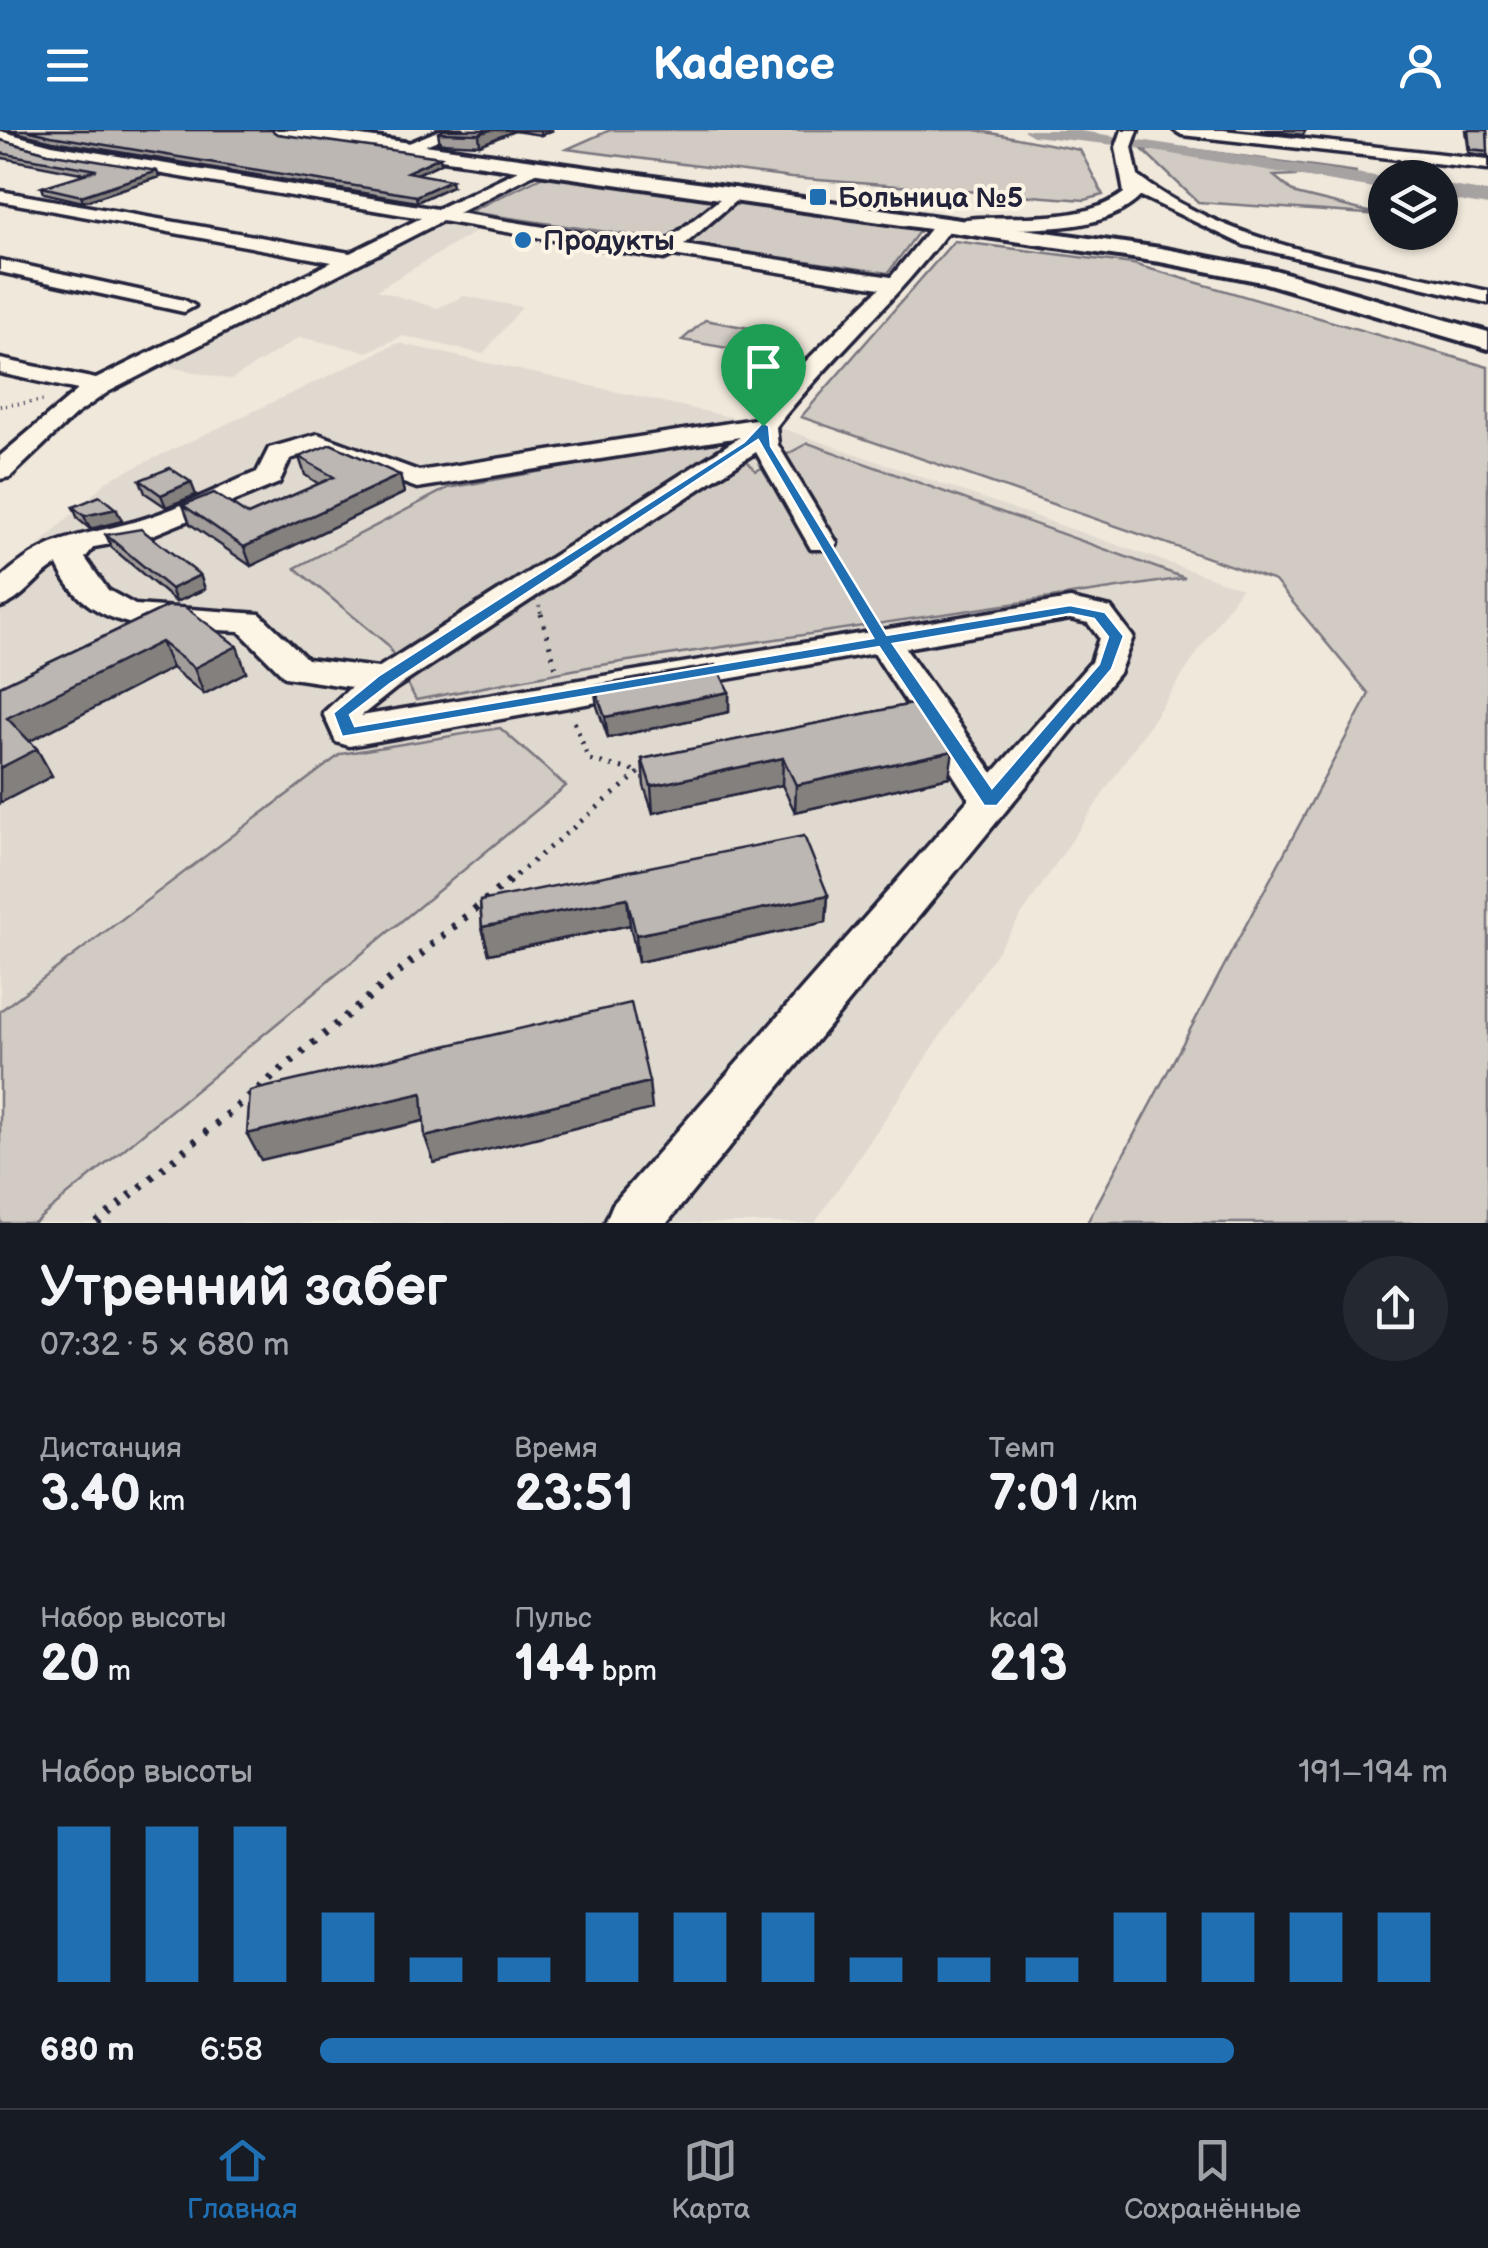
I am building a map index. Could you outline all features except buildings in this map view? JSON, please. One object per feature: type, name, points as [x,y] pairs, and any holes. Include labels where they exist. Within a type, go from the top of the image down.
[{"type":"main road","points":[[279,130],[956,224],[1266,275],[1488,340]]},
{"type":"street","points":[[3,139],[39,130]]},
{"type":"street","points":[[405,148],[454,130]]},
{"type":"street","points":[[632,1223],[1107,665],[1116,636],[1099,616],[1070,610],[348,733],[342,713],[384,680],[748,444],[796,385],[956,224],[1096,214],[1123,206],[1133,195],[1124,146],[1130,130]]},
{"type":"street","points":[[1182,130],[1441,151],[1488,164]]},
{"type":"street","points":[[3,139],[439,216],[896,284]]},
{"type":"street","points":[[0,471],[66,410],[100,387],[538,166]]},
{"type":"street","points":[[1132,180],[1154,197],[1236,236],[1488,297]]},
{"type":"street","points":[[667,251],[734,193]]},
{"type":"street","points":[[0,196],[352,259]]},
{"type":"street","points":[[0,266],[184,306]]},
{"type":"street","points":[[0,366],[100,387]]},
{"type":"street","points":[[0,596],[32,566],[84,540],[134,532],[269,477],[279,454],[318,442],[416,480],[763,426]]},
{"type":"street","points":[[763,426],[765,446],[822,543]]},
{"type":"street","points":[[84,540],[69,557],[79,584],[98,602],[144,619],[248,621],[297,669],[384,680]]},
{"type":"street","points":[[121,643],[173,618]]},
{"type":"street","points":[[883,641],[991,801]]},
{"type":"path","points":[[822,543],[883,641]]},
{"type":"path","points":[[97,1223],[640,772],[589,760],[564,696],[533,584]]},
{"type":"shaded area","points":[[610,130],[975,130],[1080,150],[1103,195],[1085,200],[791,178],[567,149]]},
{"type":"shaded area","points":[[1184,148],[1357,172],[1274,176],[1296,194],[1368,214],[1198,202],[1143,150]]},
{"type":"shaded area","points":[[547,174],[923,226],[888,273],[469,212]]},
{"type":"shaded area","points":[[439,218],[485,226],[377,290],[437,308],[464,296],[522,307],[483,354],[403,336],[367,352],[300,337],[231,380],[147,362]]},
{"type":"shaded area","points":[[954,241],[1133,264],[1488,367],[1488,1223],[1087,1223],[1369,694],[1275,581],[801,417]]},
{"type":"shaded area","points":[[705,320],[760,330],[738,350],[682,340]]},
{"type":"shaded area","points":[[398,343],[784,429],[1241,588],[815,1223],[0,1223],[0,582],[108,480]]},
{"type":"shaded area","points":[[726,438],[756,471],[808,443],[1185,578],[588,667],[416,700],[388,645],[295,568],[448,488]]},
{"type":"shaded area","points":[[500,728],[566,786],[34,1223],[0,1223],[0,1011],[341,754]]},
{"type":"waterway","points":[[1033,130],[1117,142]]},
{"type":"waterway","points":[[1133,144],[1368,180]]},
{"type":"waterway","points":[[1458,194],[1488,199]]},
{"type":"place","name":"Больница №5","points":[[818,197]]},
{"type":"place","name":"Продукты","points":[[523,240]]},
{"type":"route","points":[[763,426],[748,444],[384,680],[342,713],[348,733],[883,641],[1070,610],[1099,616],[1116,636],[1107,665],[991,801],[883,641],[822,543],[765,446],[763,426]]}]
